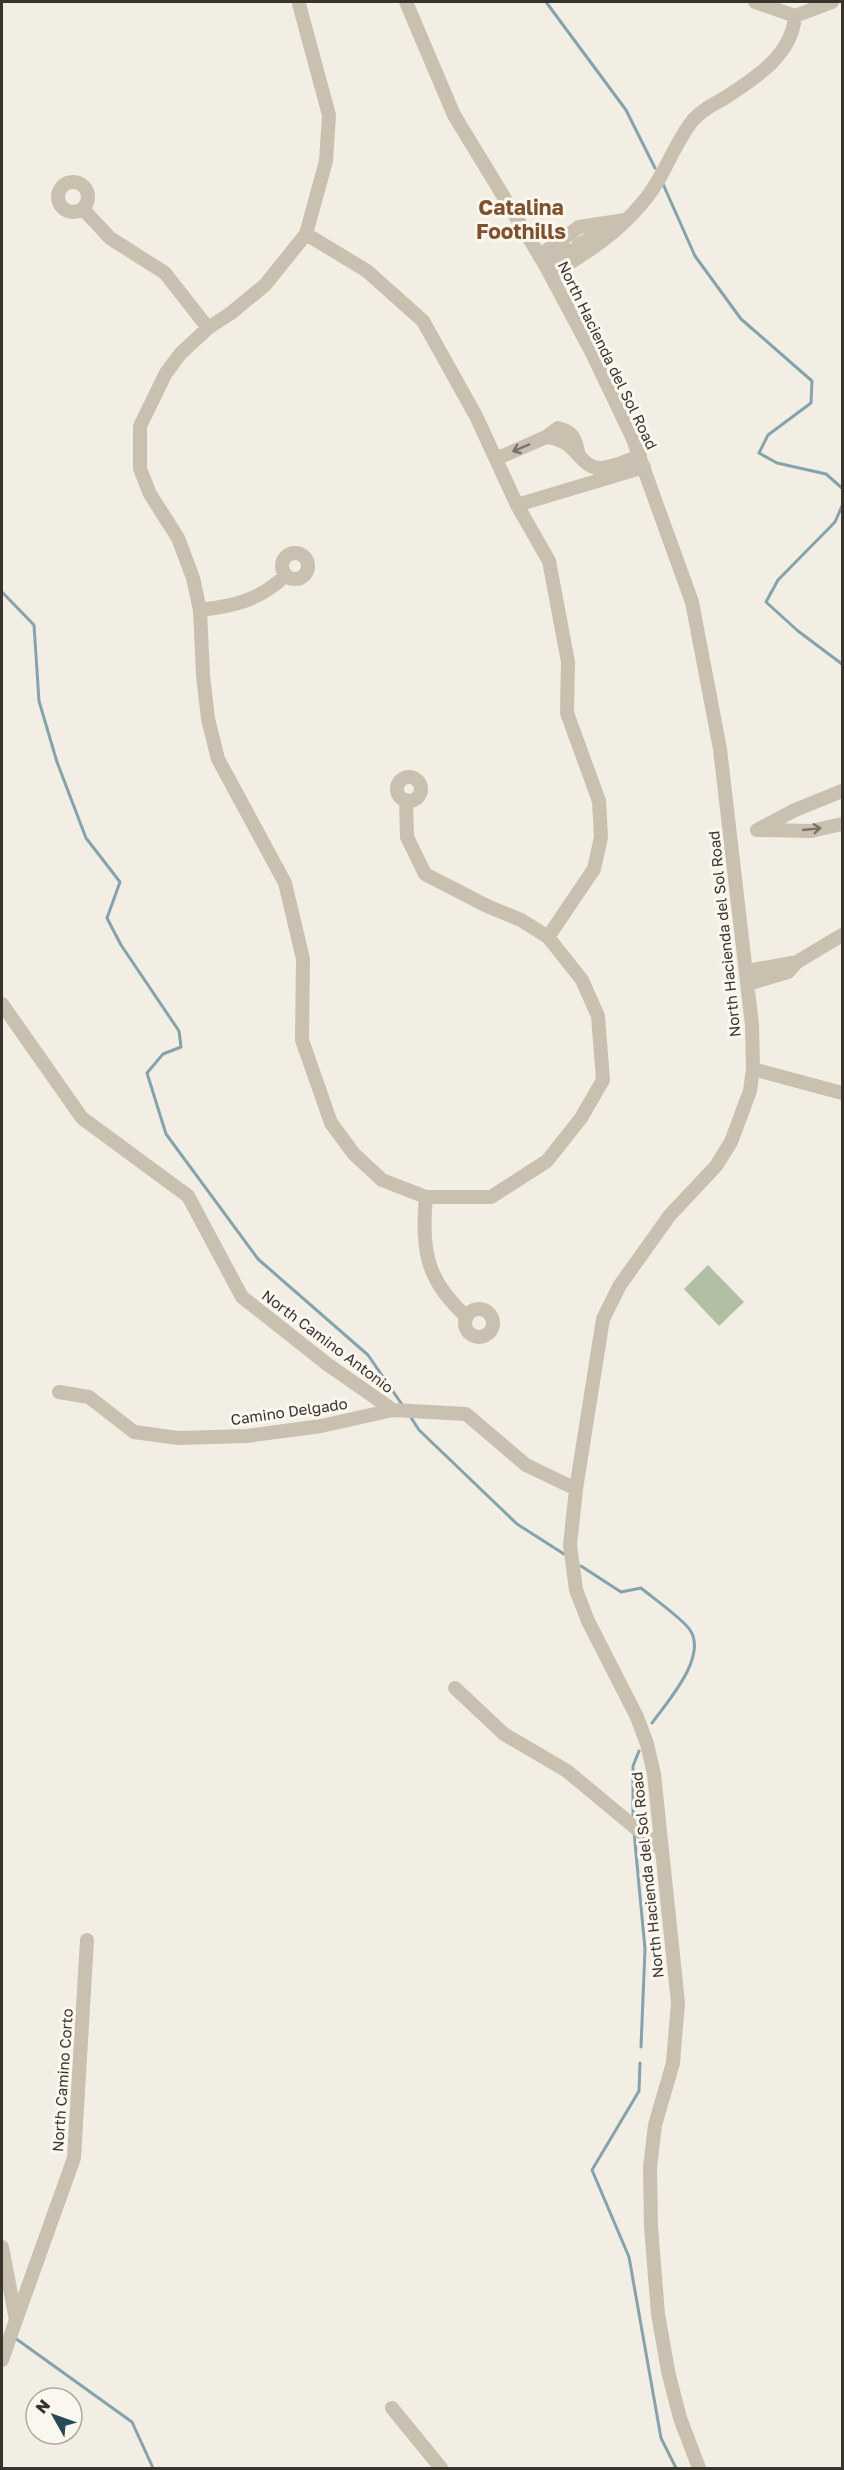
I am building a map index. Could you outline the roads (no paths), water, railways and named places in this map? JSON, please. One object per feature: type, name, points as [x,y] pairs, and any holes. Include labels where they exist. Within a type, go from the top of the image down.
[{"type":"street","points":[[297,2],[329,115],[326,161],[306,234],[265,285],[231,313],[208,328],[181,353],[157,388],[140,426],[140,469],[150,494],[178,538],[200,610],[202,675],[218,759],[285,883],[303,959],[302,1040],[331,1123],[354,1154],[382,1180],[426,1197],[491,1197],[547,1161],[581,1118],[603,1080],[598,1016],[577,971],[548,936],[521,920],[487,906],[425,874],[407,837],[406,800]]},
{"type":"street","name":"North Hacienda del Sol Road","points":[[406,2],[454,115],[545,266],[592,353],[642,462],[693,602],[717,726],[748,978],[753,1069],[750,1091],[731,1142],[716,1166],[670,1215],[620,1285],[603,1319],[576,1489],[570,1545],[576,1590],[588,1621],[647,1744],[654,1774],[678,2003],[673,2063],[655,2125],[650,2167],[651,2227],[658,2309],[668,2371],[680,2418],[699,2469]]},
{"type":"street","points":[[755,2],[795,16],[832,2]]},
{"type":"street","points":[[545,266],[601,244],[644,202],[675,146],[694,119],[770,65],[787,46],[794,32],[795,16]]},
{"type":"street","points":[[83,208],[110,238],[165,273],[208,328]]},
{"type":"street","points":[[545,266],[579,227],[625,220]]},
{"type":"street","points":[[545,266],[573,247],[625,220]]},
{"type":"street","points":[[306,234],[367,271],[423,321],[476,416],[517,505],[549,561],[567,662],[567,713],[599,801],[601,837],[594,869],[548,936]]},
{"type":"street","points":[[496,459],[546,437],[560,438],[591,466],[601,468],[642,462]]},
{"type":"street","points":[[517,505],[642,462]]},
{"type":"street","points":[[200,610],[234,606],[254,599],[266,593],[286,575]]},
{"type":"street","points":[[757,830],[795,810],[843,791]]},
{"type":"street","points":[[731,836],[757,830],[811,831],[843,824]]},
{"type":"street","points":[[748,978],[797,962],[843,935]]},
{"type":"street","name":"North Camino Antonio","points":[[2,1004],[82,1118],[188,1196],[242,1297],[327,1364],[393,1410],[466,1414],[526,1465],[576,1489]]},
{"type":"street","points":[[753,1069],[843,1093]]},
{"type":"street","points":[[426,1197],[423,1230],[430,1270],[452,1303],[467,1317]]},
{"type":"street","name":"Camino Delgado","points":[[59,1392],[89,1397],[134,1432],[178,1438],[247,1436],[321,1426],[393,1410]]},
{"type":"street","points":[[455,1688],[504,1734],[567,1771],[661,1849]]},
{"type":"street","name":"North Camino Corto","points":[[2,2360],[74,2158],[87,1940]]},
{"type":"street","points":[[2,2247],[16,2320]]},
{"type":"street","points":[[392,2408],[441,2469]]},
{"type":"waterway","points":[[546,2],[626,110],[655,168]]},
{"type":"waterway","points":[[663,184],[695,256],[741,319],[812,381],[811,403],[768,435],[759,453],[777,463],[826,474],[842,488]]},
{"type":"waterway","points":[[842,506],[835,522],[778,580],[766,602],[798,631],[842,664]]},
{"type":"waterway","points":[[2,592],[34,625],[39,701],[57,762],[86,838],[120,882],[107,918],[121,945],[179,1031],[181,1047],[163,1054],[147,1073],[166,1134],[258,1259],[368,1355],[403,1406]]},
{"type":"waterway","points":[[410,1416],[419,1430],[517,1524],[564,1554]]},
{"type":"waterway","points":[[581,1566],[621,1592],[641,1588],[690,1630],[694,1641],[694,1653],[690,1666],[652,1723]]},
{"type":"waterway","points":[[633,1819],[633,1766],[639,1751]]},
{"type":"waterway","points":[[634,1832],[645,1949],[641,2047]]},
{"type":"waterway","points":[[640,2063],[639,2091],[592,2170],[629,2257],[661,2438],[676,2468]]},
{"type":"waterway","points":[[15,2338],[132,2422],[153,2468]]},
{"type":"district","name":"Catalina Foothills","points":[[521,219]]}]
